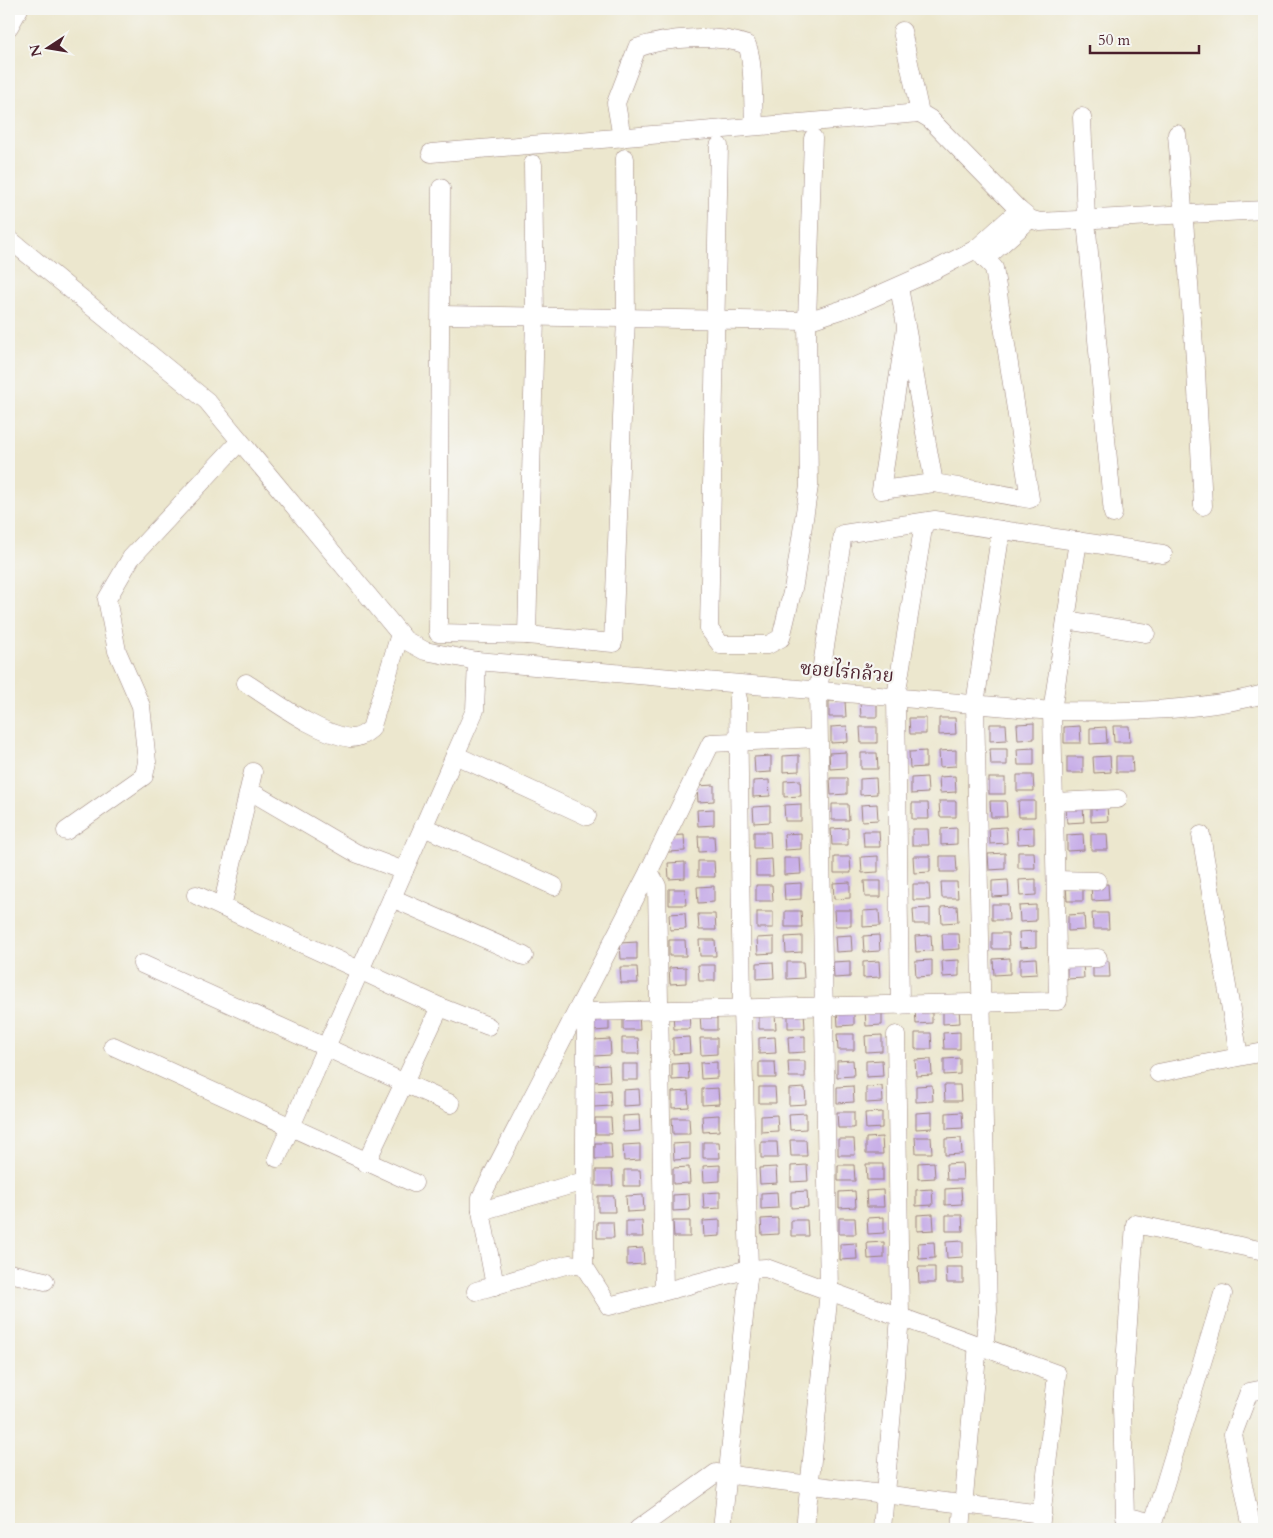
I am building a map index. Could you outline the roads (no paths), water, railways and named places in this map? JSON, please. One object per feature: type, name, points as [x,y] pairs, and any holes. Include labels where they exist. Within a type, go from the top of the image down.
[{"type":"street","points":[[9,27],[19,9]]},
{"type":"street","points":[[902,31],[920,113]]},
{"type":"street","points":[[622,138],[616,103],[637,48],[648,44],[673,40],[717,39],[747,45],[752,55],[750,70],[754,126]]},
{"type":"street","points":[[431,153],[920,113],[930,119],[1024,215],[1040,222],[1264,210]]},
{"type":"street","points":[[1082,116],[1086,220],[1113,514]]},
{"type":"street","points":[[1177,134],[1203,506]]},
{"type":"street","points":[[719,146],[717,320],[709,629],[721,645],[768,645],[781,638],[794,584],[809,486],[807,321],[813,138]]},
{"type":"street","points":[[442,188],[438,633],[527,635],[613,644],[626,318],[624,158]]},
{"type":"street","points":[[527,635],[535,317],[533,164]]},
{"type":"street","points":[[441,316],[807,321],[856,305],[981,254],[1024,215]]},
{"type":"street","points":[[9,238],[207,401],[400,634],[371,729],[363,736],[351,738],[312,724],[246,683]]},
{"type":"street","points":[[906,328],[882,490],[934,483],[1030,498],[994,268],[981,254]]},
{"type":"street","points":[[899,287],[934,483]]},
{"type":"street","points":[[66,831],[144,776],[147,762],[141,706],[117,651],[107,599],[131,558],[240,441]]},
{"type":"street","points":[[805,1529],[829,1291],[818,690],[843,534],[935,520],[1163,554]]},
{"type":"street","points":[[900,1005],[896,697],[924,522]]},
{"type":"street","points":[[961,1529],[981,1346],[988,1312],[974,704],[1002,530]]},
{"type":"street","points":[[582,1009],[660,1010],[1058,1001],[1052,711],[1078,541]]},
{"type":"street","points":[[1066,620],[1146,633]]},
{"type":"street","name":"ซอยไร่กล้วย","points":[[400,634],[405,640],[425,651],[476,660],[1052,711],[1123,712],[1233,701],[1264,694]]},
{"type":"street","points":[[277,1158],[475,710],[476,660]]},
{"type":"street","points":[[722,1529],[750,1269],[742,1008],[738,698]]},
{"type":"street","points":[[495,1286],[480,1210],[481,1197],[582,1009],[711,743],[738,740],[818,738]]},
{"type":"street","points":[[456,755],[588,816]]},
{"type":"street","points":[[222,907],[253,772]]},
{"type":"street","points":[[250,791],[356,852],[404,871]]},
{"type":"street","points":[[1054,802],[1118,799]]},
{"type":"street","points":[[424,827],[554,886]]},
{"type":"street","points":[[1201,835],[1239,1056]]},
{"type":"street","points":[[649,871],[657,886],[664,1291]]},
{"type":"street","points":[[1056,880],[1097,881]]},
{"type":"street","points":[[196,895],[440,1007],[488,1026]]},
{"type":"street","points":[[392,898],[524,956]]},
{"type":"street","points":[[1058,959],[1098,958]]},
{"type":"street","points":[[142,964],[325,1049],[451,1104]]},
{"type":"street","points":[[366,1163],[440,1007]]},
{"type":"street","points":[[582,1009],[584,1266],[608,1306],[750,1269],[766,1268],[1057,1374],[1041,1522],[964,1504],[716,1473],[638,1529]]},
{"type":"street","points":[[882,1529],[900,1317],[896,1035]]},
{"type":"street","points":[[113,1046],[366,1163],[414,1183]]},
{"type":"street","points":[[1158,1073],[1264,1052]]},
{"type":"street","points":[[480,1210],[584,1182]]},
{"type":"street","points":[[1223,1294],[1154,1526],[1125,1516],[1122,1407],[1135,1224],[1264,1251]]},
{"type":"street","points":[[476,1291],[569,1264],[584,1266]]},
{"type":"street","points":[[9,1273],[45,1281]]},
{"type":"street","points":[[1252,1529],[1233,1434],[1249,1392],[1264,1389]]}]
